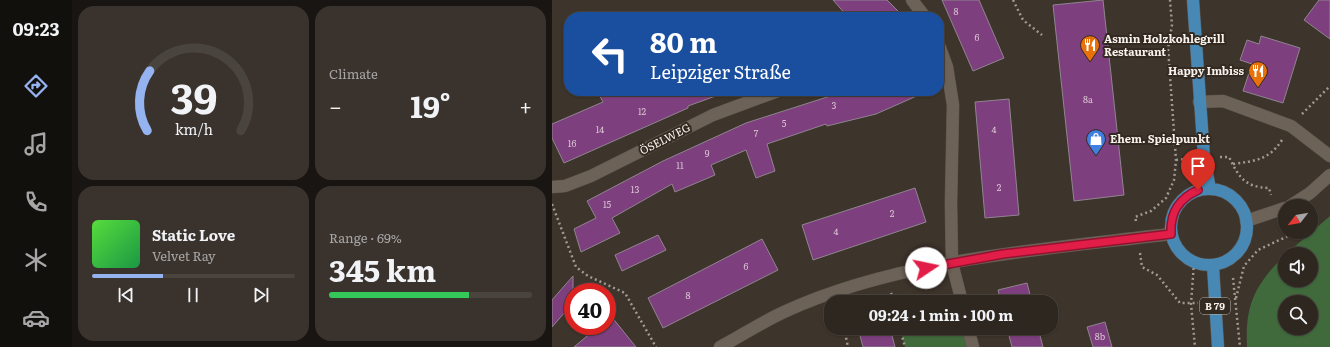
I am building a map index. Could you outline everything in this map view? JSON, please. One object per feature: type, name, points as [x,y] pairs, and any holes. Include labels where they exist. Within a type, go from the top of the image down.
[{"type":"main road","points":[[1193,0],[1199,102],[1204,157],[1210,189]]},
{"type":"main road","points":[[1210,189],[1226,193],[1234,198],[1240,205],[1246,221],[1245,239],[1242,247],[1230,260],[1213,266],[1194,263],[1186,258],[1179,252],[1171,234],[1170,223],[1173,212],[1179,202],[1198,190],[1210,189]]},
{"type":"main road","name":"B 79","points":[[1213,266],[1218,347]]},
{"type":"street","points":[[912,0],[921,12]]},
{"type":"street","points":[[944,59],[947,67],[953,105],[951,203],[952,264],[960,295]]},
{"type":"street","name":"ÖSELWEG","points":[[552,187],[565,186],[591,176],[714,115],[765,96]]},
{"type":"street","points":[[1199,102],[1223,102],[1291,126],[1330,156]]},
{"type":"street","points":[[1301,199],[1310,193],[1330,175]]},
{"type":"street","points":[[1246,221],[1278,211]]},
{"type":"street","points":[[720,347],[784,312],[836,292],[887,276],[1003,254],[1171,234]]},
{"type":"street","points":[[970,335],[973,347]]},
{"type":"path","points":[[1013,0],[1023,20],[1042,34]]},
{"type":"path","points":[[1170,0],[1172,25],[1168,48],[1176,160],[1174,180],[1166,198],[1151,210],[1135,217],[1142,267],[1157,276],[1180,303],[1191,304]]},
{"type":"path","points":[[1229,156],[1242,180],[1254,187],[1269,188],[1278,203]]},
{"type":"path","points":[[552,204],[576,267],[588,276],[624,293],[656,347]]},
{"type":"path","points":[[1236,299],[1244,266],[1258,250],[1282,239]]},
{"type":"path","points":[[1230,260],[1236,299],[1240,347]]},
{"type":"path","points":[[1194,263],[1191,304],[1195,347]]},
{"type":"path","points":[[845,335],[848,347]]},
{"type":"path","points":[[902,335],[905,347]]},
{"type":"green space","points":[[1330,216],[1330,347],[1247,347],[1250,307],[1259,286],[1278,263],[1278,287],[1318,287],[1318,247],[1294,247],[1303,239],[1318,239],[1318,226]]},
{"type":"green space","points":[[902,335],[970,335],[973,347],[905,347]]},
{"type":"building","points":[[833,0],[887,0],[899,12],[844,12]]},
{"type":"building","points":[[942,0],[979,0],[1004,58],[973,71]]},
{"type":"building","points":[[1103,0],[1124,195],[1074,201],[1053,5]]},
{"type":"building","points":[[1319,0],[1330,0],[1330,39],[1304,20]]},
{"type":"building","points":[[1261,36],[1300,48],[1283,103],[1243,91],[1252,64],[1240,60],[1247,40],[1259,44]]},
{"type":"building","points":[[600,96],[716,96],[688,106],[688,108],[564,163],[552,138],[552,124],[603,102]]},
{"type":"building","points":[[830,96],[917,96],[876,114],[827,126],[826,124],[767,144],[775,171],[756,178],[746,150],[711,165],[715,175],[675,192],[672,184],[612,218],[620,233],[581,252],[574,229],[596,218],[587,201],[663,161],[746,123]]},
{"type":"building","points":[[1009,99],[1019,215],[985,218],[975,102]]},
{"type":"building","points":[[915,188],[926,222],[813,260],[802,225]]},
{"type":"building","points":[[658,235],[666,250],[622,271],[615,255]]},
{"type":"building","points":[[762,239],[778,270],[663,328],[648,298]]},
{"type":"building","points":[[573,276],[573,283],[567,283]]},
{"type":"building","points":[[1027,283],[1030,295],[999,295],[998,290]]},
{"type":"building","points":[[564,286],[564,313],[552,327],[552,300]]},
{"type":"building","points":[[616,322],[636,347],[574,347],[588,335],[616,335]]},
{"type":"building","points":[[1105,322],[1112,347],[1093,347],[1087,327]]},
{"type":"building","points":[[860,335],[892,335],[895,347],[863,347]]},
{"type":"building","points":[[1009,335],[1040,335],[1043,347],[1012,347]]},
{"type":"place","name":"Asmin Holzkohlegrill Restaurant","points":[[1090,62]]},
{"type":"place","name":"Happy Imbiss","points":[[1258,88]]},
{"type":"place","name":"Ehem. Spielpunkt","points":[[1096,156]]},
{"type":"route","points":[[926,268],[1003,254],[1171,234],[1170,223],[1173,212],[1179,202],[1198,190]]}]
